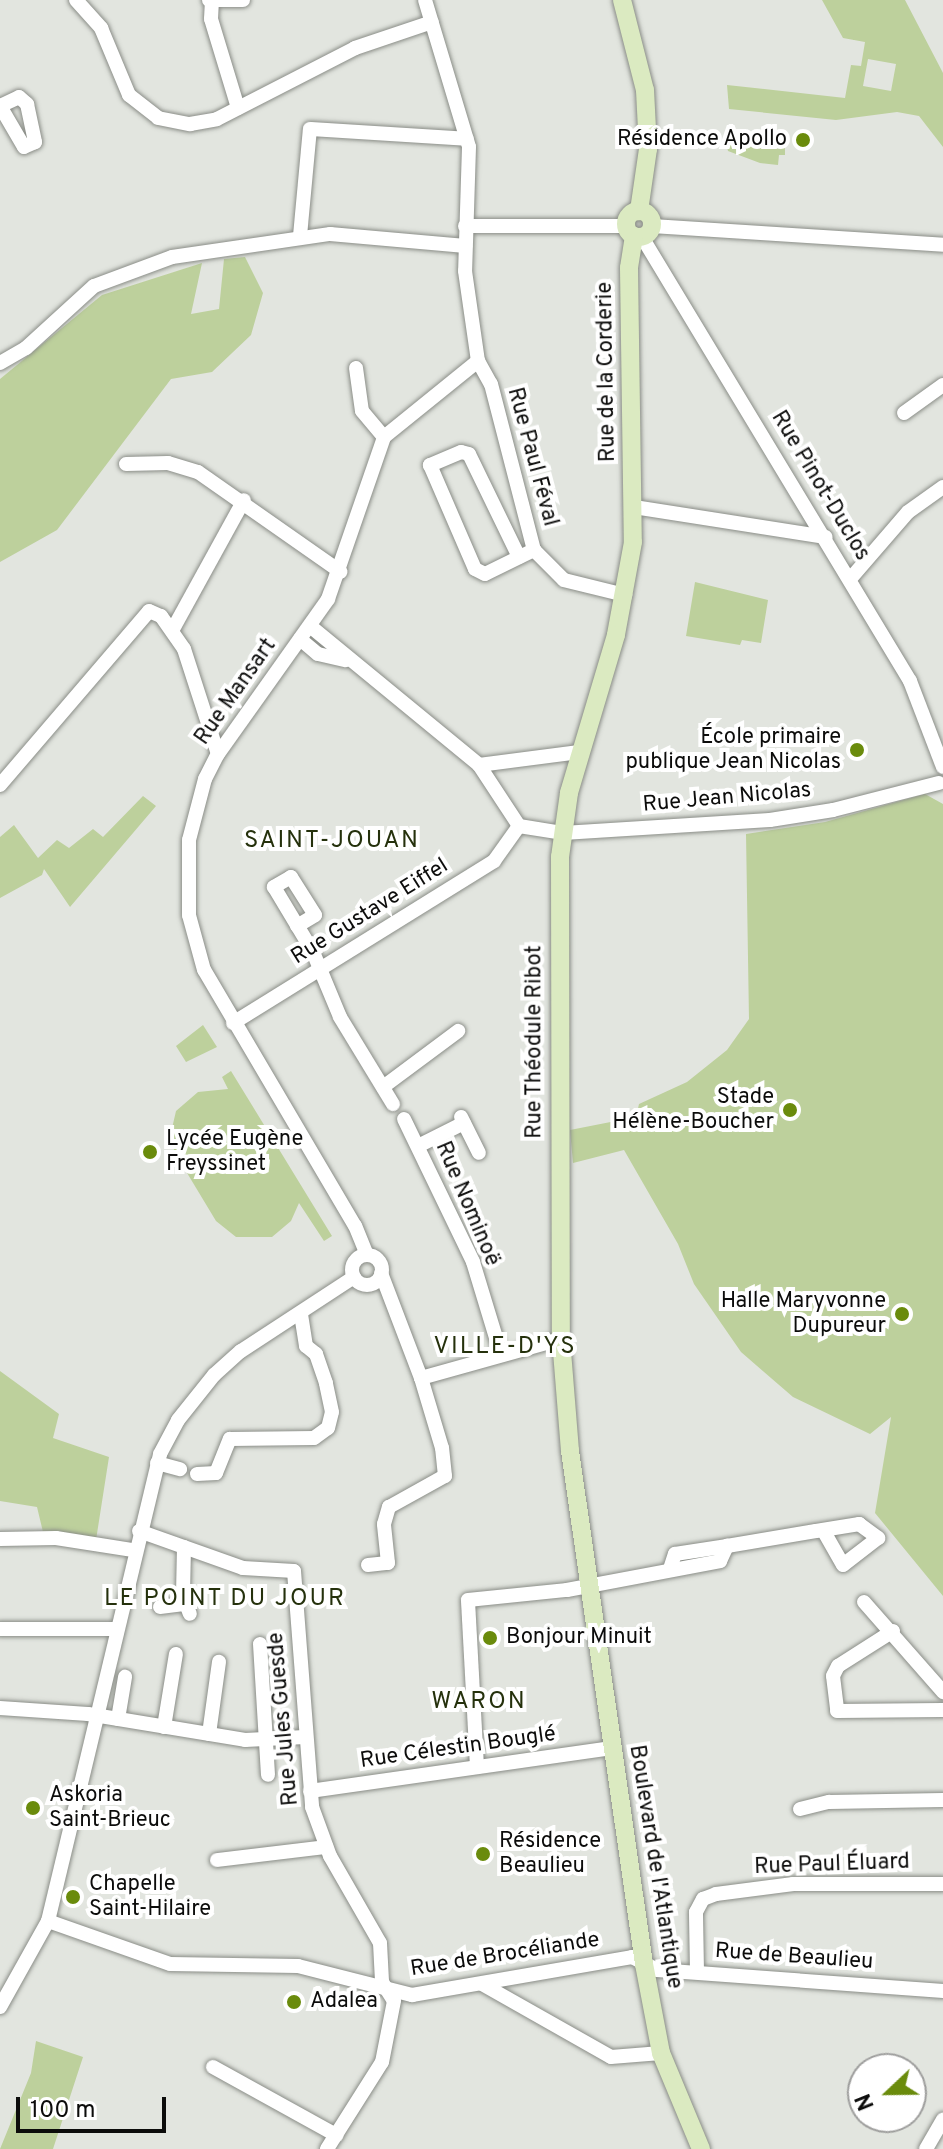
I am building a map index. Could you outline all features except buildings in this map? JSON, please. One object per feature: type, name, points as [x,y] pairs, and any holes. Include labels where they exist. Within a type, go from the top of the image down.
[{"type":"main road","points":[[622,0],[646,102],[648,149],[639,211],[649,215],[639,231]]},
{"type":"main road","name":"Rue de la Corderie","points":[[634,507],[629,268],[639,231]]},
{"type":"main road","name":"Rue Théodule Ribot","points":[[589,1585],[561,1339],[563,833],[579,752],[625,595],[634,507]]},
{"type":"main road","name":"Boulevard de l'Atlantique","points":[[589,1585],[644,1964],[661,2053],[701,2149]]},
{"type":"street","points":[[76,0],[101,28],[116,74],[142,108],[158,118],[190,124],[217,119],[365,44],[432,22]]},
{"type":"street","points":[[238,108],[211,19],[211,0],[243,0]]},
{"type":"street","name":"Rue Paul Féval","points":[[425,0],[467,139],[465,246],[478,361],[491,384],[534,550],[564,580],[625,595]]},
{"type":"street","points":[[300,236],[310,129],[467,139]]},
{"type":"street","points":[[465,226],[943,245]]},
{"type":"street","name":"Rue Pinot-Duclos","points":[[639,231],[851,578],[910,681],[943,767]]},
{"type":"street","points":[[0,363],[26,348],[94,286],[172,257],[300,236],[465,246]]},
{"type":"street","points":[[356,368],[362,411],[384,437],[478,361]]},
{"type":"street","points":[[904,413],[943,385]]},
{"type":"street","name":"Rue Mansart","points":[[367,1255],[355,1226],[204,970],[188,898],[189,840],[218,754],[310,626],[341,572],[384,437]]},
{"type":"street","points":[[519,557],[469,454],[461,452],[429,468],[475,569],[485,574],[534,550]]},
{"type":"street","points":[[126,464],[168,463],[198,472],[244,500],[341,572]]},
{"type":"street","points":[[851,578],[908,512],[943,487]]},
{"type":"street","points":[[173,629],[244,500]]},
{"type":"street","points":[[634,507],[826,537]]},
{"type":"street","points":[[0,785],[140,617],[149,611],[161,616],[173,629],[194,676],[209,738],[218,754]]},
{"type":"street","points":[[310,626],[479,765],[519,826]]},
{"type":"street","points":[[300,639],[318,654],[357,665]]},
{"type":"street","points":[[479,765],[579,752]]},
{"type":"street","name":"Rue Jean Nicolas","points":[[519,826],[563,833],[770,820],[833,810],[942,784]]},
{"type":"street","name":"Rue Gustave Eiffel","points":[[233,1023],[494,861],[519,826]]},
{"type":"street","points":[[297,926],[320,969],[328,994],[393,1104]]},
{"type":"street","points":[[383,1087],[458,1031]]},
{"type":"street","name":"Rue Nominoë","points":[[404,1119],[420,1145],[473,1262],[501,1354]]},
{"type":"street","points":[[420,1145],[462,1120],[479,1153]]},
{"type":"street","points":[[354,1277],[354,1262],[367,1255],[377,1259],[421,1378],[442,1448],[445,1476],[389,1507],[384,1524],[388,1563],[368,1565]]},
{"type":"street","points":[[354,1277],[371,1284],[381,1273]]},
{"type":"street","points":[[0,2007],[48,1921],[114,1629],[157,1463],[178,1420],[214,1375],[241,1351],[354,1277]]},
{"type":"street","points":[[197,1474],[216,1473],[230,1439],[314,1438],[328,1428],[332,1412],[326,1383],[316,1354],[306,1346],[301,1313]]},
{"type":"street","points":[[421,1378],[561,1339]]},
{"type":"street","points":[[157,1463],[180,1469]]},
{"type":"street","points":[[477,1767],[468,1600],[589,1585],[720,1561],[727,1546],[823,1530]]},
{"type":"street","points":[[139,1531],[184,1547],[187,1609],[160,1607]]},
{"type":"street","points":[[0,1539],[56,1538],[133,1550]]},
{"type":"street","name":"Rue Jules Guesde","points":[[184,1547],[243,1568],[294,1571],[310,1791],[326,1847],[380,1943],[387,1990],[394,2001],[390,2042],[327,2149]]},
{"type":"street","points":[[864,1602],[893,1631],[943,1692]]},
{"type":"street","points":[[0,1629],[114,1629]]},
{"type":"street","points":[[893,1631],[838,1666],[833,1676],[837,1711],[943,1710]]},
{"type":"street","points":[[260,1644],[268,1775]]},
{"type":"street","points":[[164,1727],[176,1654]]},
{"type":"street","points":[[209,1734],[219,1662]]},
{"type":"street","points":[[118,1719],[125,1677]]},
{"type":"street","points":[[0,1708],[96,1715],[209,1734],[265,1739],[305,1737]]},
{"type":"street","name":"Rue Célestin Bouglé","points":[[310,1791],[612,1748]]},
{"type":"street","points":[[800,1809],[829,1802],[943,1800]]},
{"type":"street","points":[[217,1860],[326,1847]]},
{"type":"street","name":"Rue Paul Éluard","points":[[697,1972],[696,1912],[703,1899],[716,1894],[793,1884],[943,1884]]},
{"type":"street","name":"Rue de Brocéliande","points":[[48,1921],[170,1964],[298,1966],[412,1995],[632,1957],[644,1964]]},
{"type":"street","name":"Rue de Beaulieu","points":[[644,1964],[657,1970],[943,1991]]},
{"type":"street","points":[[482,1984],[611,2057],[661,2053]]},
{"type":"street","points":[[213,2067],[336,2135]]},
{"type":"street","points":[[926,2149],[943,2119]]},
{"type":"green space","points":[[822,0],[905,0],[943,73],[943,147],[919,116],[897,112],[836,120],[729,109],[727,85],[845,98],[851,65],[861,66],[865,42],[843,38]],"holes":[[[868,59],[896,64],[891,91],[863,86]]]},
{"type":"green space","points":[[726,143],[785,147],[785,155],[779,155],[778,165],[760,163],[728,151]]},
{"type":"green space","points":[[245,257],[263,293],[251,335],[212,372],[171,379],[57,530],[0,562],[0,379],[102,295],[202,263],[191,314],[219,309],[224,259]]},
{"type":"green space","points":[[695,582],[768,600],[761,643],[742,640],[740,645],[686,636]]},
{"type":"green space","name":"Stade Hélène-Boucher","points":[[925,794],[943,804],[943,1596],[875,1513],[891,1417],[870,1434],[793,1397],[741,1352],[694,1284],[678,1244],[624,1150],[573,1163],[570,1130],[636,1117],[639,1104],[687,1082],[727,1050],[749,1019],[746,834],[825,822]]},
{"type":"green space","points":[[143,796],[156,806],[70,907],[44,869],[42,875],[0,898],[0,837],[14,825],[38,858],[57,840],[69,848],[93,829],[103,837]]},
{"type":"green space","points":[[203,1025],[217,1047],[186,1062],[176,1046]]},
{"type":"green space","points":[[231,1071],[332,1236],[324,1241],[299,1203],[291,1221],[272,1237],[236,1237],[216,1221],[175,1153],[170,1137],[176,1111],[198,1092],[228,1089],[222,1077]]},
{"type":"green space","points":[[0,1371],[59,1414],[53,1438],[109,1457],[96,1540],[43,1532],[37,1507],[0,1501]]},
{"type":"green space","points":[[36,2041],[83,2057],[53,2149],[0,2149],[31,2073]]},
{"type":"place","name":"Résidence Apollo","points":[[803,140]]},
{"type":"place","name":"École primaire publique Jean Nicolas","points":[[857,750]]},
{"type":"place","name":"Stade Hélène-Boucher","points":[[790,1110]]},
{"type":"place","name":"Lycée Eugène Freyssinet","points":[[150,1152]]},
{"type":"place","name":"Halle Maryvonne Dupureur","points":[[902,1314]]},
{"type":"place","name":"Bonjour Minuit","points":[[490,1638]]},
{"type":"place","name":"Askoria Saint-Brieuc","points":[[33,1808]]},
{"type":"place","name":"Résidence Beaulieu","points":[[483,1854]]},
{"type":"place","name":"Chapelle Saint-Hilaire","points":[[73,1897]]},
{"type":"place","name":"Adalea","points":[[294,2002]]},
{"type":"district","name":"SAINT-JOUAN","points":[[332,842]]},
{"type":"district","name":"VILLE-D'YS","points":[[505,1348]]},
{"type":"district","name":"LE POINT DU JOUR","points":[[225,1600]]},
{"type":"district","name":"WARON","points":[[479,1703]]}]
